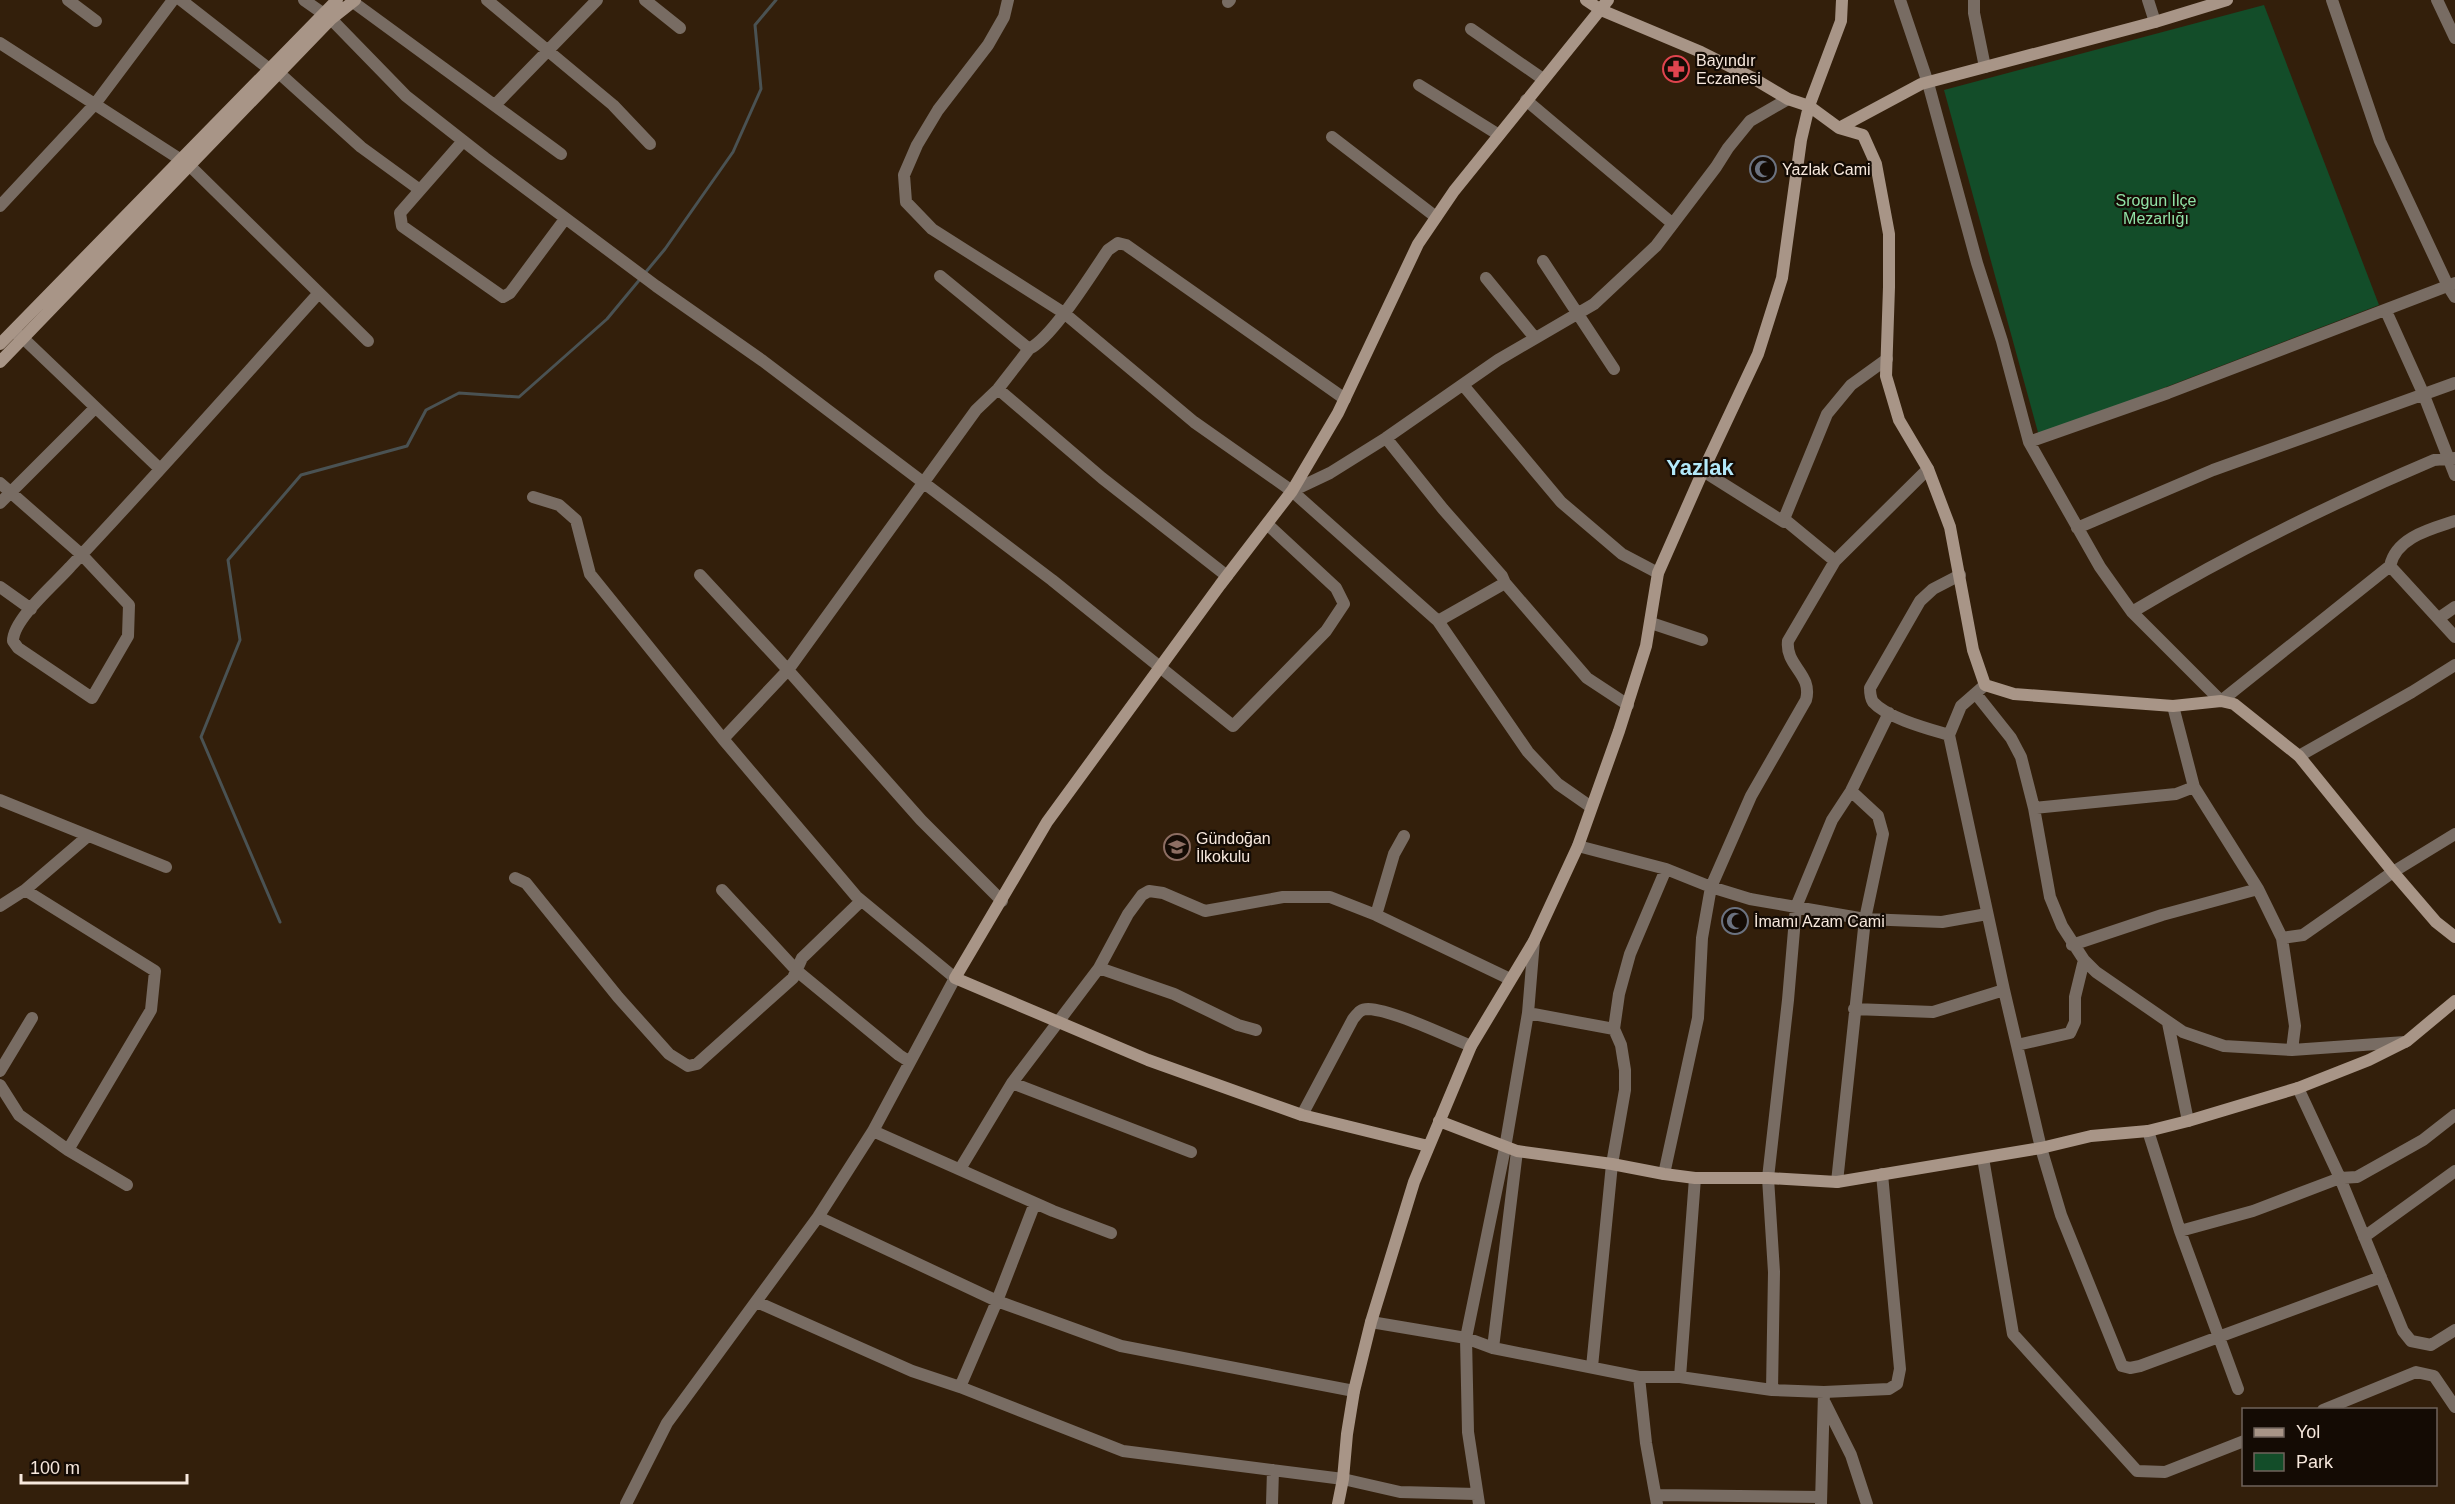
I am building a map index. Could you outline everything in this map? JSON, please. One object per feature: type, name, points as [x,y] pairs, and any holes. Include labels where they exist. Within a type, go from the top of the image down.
[{"type":"street","points":[[68,0],[96,21]]},
{"type":"street","points":[[0,206],[95,104],[173,0]]},
{"type":"street","points":[[182,0],[273,70],[361,147],[420,190]]},
{"type":"street","points":[[304,0],[326,17],[406,96],[463,141],[656,286],[763,361],[1052,580],[1233,726],[1326,631],[1344,604],[1336,588],[1267,524]]},
{"type":"street","points":[[0,344],[184,162],[326,17],[337,0]]},
{"type":"street","points":[[487,0],[613,105],[650,144]]},
{"type":"street","points":[[495,105],[597,0]]},
{"type":"street","points":[[645,0],[680,28]]},
{"type":"street","points":[[1008,0],[1004,17],[988,45],[938,111],[917,145],[904,175],[906,202],[932,229],[1064,313],[1194,422],[1292,491],[1438,621],[1528,752],[1558,784],[1591,807]]},
{"type":"street","points":[[1586,0],[1604,5],[1751,76],[1788,99],[1809,106],[1839,128],[1863,135],[1876,164],[1888,234],[1886,376],[1899,420],[1928,469],[1950,527],[1980,690],[2021,757],[2034,808],[2050,897],[2072,945],[2096,972],[2168,1023],[2182,1032],[2224,1046],[2292,1050],[2407,1041]]},
{"type":"street","points":[[1338,1504],[1354,1391],[1371,1322],[1414,1182],[1471,1046],[1534,941],[1578,846],[1628,705],[1651,622],[1658,573],[1758,354],[1782,278],[1801,140],[1809,106],[1841,21],[1842,0]]},
{"type":"street","points":[[1900,0],[1928,83],[2029,442],[2100,567],[2132,612],[2221,701]]},
{"type":"street","points":[[1974,0],[1974,13],[1985,67]]},
{"type":"street","points":[[2148,0],[2155,21]]},
{"type":"street","points":[[1839,128],[1921,84],[2227,0]]},
{"type":"street","points":[[2332,0],[2380,141],[2451,284],[2455,297]]},
{"type":"street","points":[[2437,0],[2455,38]]},
{"type":"street","points":[[326,17],[354,1],[561,154]]},
{"type":"street","points":[[626,1504],[668,1423],[818,1217],[873,1131],[955,978],[1047,822],[1292,491],[1345,399],[1418,244],[1436,217],[1543,78],[1604,5]]},
{"type":"street","points":[[1471,29],[1543,78]]},
{"type":"street","points":[[0,43],[184,162],[368,341]]},
{"type":"street","points":[[1419,85],[1499,135]]},
{"type":"street","points":[[1292,491],[1330,473],[1386,438],[1498,360],[1594,304],[1656,246],[1728,148],[1750,122],[1788,99]]},
{"type":"street","points":[[1526,100],[1673,224]]},
{"type":"street","points":[[1332,137],[1436,217]]},
{"type":"street","points":[[463,141],[400,213],[402,226],[503,297],[510,293],[565,219]]},
{"type":"street","points":[[0,362],[24,339],[184,162]]},
{"type":"street","points":[[723,739],[788,670],[976,410],[998,389],[1029,349],[1036,345],[1064,313],[1108,250],[1118,243],[1126,245],[1345,399]]},
{"type":"street","points":[[1543,261],[1614,369]]},
{"type":"street","points":[[940,276],[1029,349]]},
{"type":"street","points":[[1486,278],[1535,338]]},
{"type":"street","points":[[2029,442],[2168,393],[2451,284]]},
{"type":"street","points":[[0,483],[82,555],[129,605],[128,636],[92,698],[28,656],[13,641],[15,630],[31,609],[82,555],[318,294]]},
{"type":"street","points":[[2386,310],[2452,458],[2455,475]]},
{"type":"street","points":[[13,331],[160,469]]},
{"type":"street","points":[[1703,471],[1784,522],[1827,414],[1851,385],[1887,359]]},
{"type":"street","points":[[2077,528],[2213,470],[2455,383]]},
{"type":"street","points":[[1463,385],[1561,502],[1622,554],[1658,573]]},
{"type":"street","points":[[998,389],[1102,478],[1227,576]]},
{"type":"street","points":[[0,503],[94,408]]},
{"type":"street","points":[[1386,438],[1443,509],[1502,576],[1505,584],[1587,678],[1628,705]]},
{"type":"street","points":[[2132,612],[2202,570],[2276,532],[2423,464],[2452,458]]},
{"type":"street","points":[[1664,1174],[1698,1018],[1702,938],[1711,887],[1751,796],[1806,700],[1807,683],[1786,651],[1788,641],[1835,561],[1928,469]]},
{"type":"street","points":[[533,497],[559,505],[576,520],[590,574],[723,739],[861,901],[955,978],[1148,1060],[1302,1115],[1428,1146]]},
{"type":"street","points":[[1784,519],[1835,561]]},
{"type":"street","points":[[2221,701],[2390,566],[2392,555],[2400,545],[2426,531],[2455,521]]},
{"type":"street","points":[[2390,566],[2455,637]]},
{"type":"street","points":[[700,575],[921,820],[1002,901]]},
{"type":"street","points":[[1949,735],[1889,712],[1874,703],[1870,696],[1870,688],[1920,601],[1933,589],[1960,575]]},
{"type":"street","points":[[1438,621],[1505,584]]},
{"type":"street","points":[[0,587],[31,609]]},
{"type":"street","points":[[2439,618],[2455,607]]},
{"type":"street","points":[[1651,622],[1702,640]]},
{"type":"street","points":[[2299,756],[2412,693],[2455,665]]},
{"type":"street","points":[[2381,1276],[2140,1366],[2130,1368],[2122,1365],[2061,1215],[2042,1148],[2004,990],[1949,735],[1961,706],[1980,690],[2173,706],[2221,701],[2234,704],[2299,756],[2436,922],[2455,937]]},
{"type":"street","points":[[2173,706],[2194,787],[2258,890],[2282,938],[2295,1026],[2292,1050]]},
{"type":"street","points":[[1772,1390],[1774,1272],[1768,1178],[1796,907],[1832,820],[1851,791],[1889,712]]},
{"type":"street","points":[[2034,808],[2176,794],[2194,787]]},
{"type":"street","points":[[1837,1182],[1865,919],[1883,834],[1878,816],[1851,791]]},
{"type":"street","points":[[0,800],[166,867]]},
{"type":"street","points":[[2282,938],[2303,935],[2393,872],[2455,834]]},
{"type":"street","points":[[0,906],[25,890],[88,836]]},
{"type":"street","points":[[1376,915],[1394,854],[1404,836]]},
{"type":"street","points":[[1578,846],[1666,869],[1711,887],[1750,899],[1865,919],[1942,922],[1987,914]]},
{"type":"street","points":[[1592,1367],[1612,1164],[1622,1113],[1625,1080],[1621,1045],[1614,1029],[1619,994],[1630,954],[1666,869]]},
{"type":"street","points":[[515,878],[526,883],[618,997],[669,1053],[688,1066],[697,1064],[788,983],[797,970],[801,958],[861,901]]},
{"type":"street","points":[[25,890],[155,971],[151,1010],[68,1150]]},
{"type":"street","points":[[722,890],[797,970],[910,1062]]},
{"type":"street","points":[[2072,945],[2162,915],[2258,890]]},
{"type":"street","points":[[960,1169],[1012,1083],[1099,968],[1128,914],[1142,895],[1149,891],[1163,893],[1205,911],[1283,897],[1330,897],[1376,915],[1510,979]]},
{"type":"street","points":[[1493,1348],[1511,1149],[1528,1013],[1534,941]]},
{"type":"street","points":[[2017,1045],[2070,1034],[2075,1022],[2075,997],[2084,960]]},
{"type":"street","points":[[1099,968],[1174,994],[1238,1025],[1256,1030]]},
{"type":"street","points":[[1854,1010],[1933,1012],[2004,990]]},
{"type":"street","points":[[1439,1121],[1511,1149],[1664,1174],[1695,1178],[1768,1178],[1837,1182],[2042,1148],[2091,1136],[2148,1131],[2188,1121],[2298,1088],[2369,1060],[2407,1041],[2455,1000]]},
{"type":"street","points":[[1302,1115],[1353,1018],[1359,1011],[1367,1009],[1386,1012],[1471,1046]]},
{"type":"street","points":[[1528,1013],[1614,1029]]},
{"type":"street","points":[[0,1071],[32,1017]]},
{"type":"street","points":[[2168,1023],[2188,1121]]},
{"type":"street","points":[[1012,1083],[1191,1152]]},
{"type":"street","points":[[0,1085],[19,1115],[68,1150],[127,1185]]},
{"type":"street","points":[[2298,1088],[2340,1178],[2403,1331],[2411,1341],[2431,1345],[2455,1330]]},
{"type":"street","points":[[2180,1231],[2253,1211],[2340,1178],[2357,1177],[2423,1140],[2455,1115]]},
{"type":"street","points":[[873,1131],[1035,1203],[1111,1233]]},
{"type":"street","points":[[2148,1131],[2180,1231],[2238,1389]]},
{"type":"street","points":[[757,1302],[912,1371],[960,1387],[1123,1451],[1343,1479],[1400,1492],[1477,1499],[1468,1432],[1466,1338],[1511,1149]]},
{"type":"street","points":[[1983,1158],[2013,1334],[2137,1471],[2165,1472],[2242,1442]]},
{"type":"street","points":[[2364,1237],[2455,1171]]},
{"type":"street","points":[[1371,1322],[1466,1338],[1493,1348],[1639,1377],[1680,1377],[1824,1398],[1888,1389],[1897,1384],[1900,1369],[1882,1174]]},
{"type":"street","points":[[1680,1377],[1695,1178]]},
{"type":"street","points":[[960,1387],[997,1301],[1035,1203]]},
{"type":"street","points":[[818,1217],[997,1301],[1121,1346],[1354,1391]]},
{"type":"street","points":[[2328,1408],[2416,1372],[2434,1376],[2455,1407]]},
{"type":"street","points":[[1639,1377],[1646,1443],[1657,1499],[1821,1501],[1824,1398]]},
{"type":"street","points":[[1824,1398],[1851,1455],[1867,1504]]},
{"type":"street","points":[[1272,1504],[1274,1470]]},
{"type":"green space","name":"Srogun İlçe Mezarlığı","points":[[2264,5],[2379,305],[2039,436],[1944,90]]},
{"type":"waterway","points":[[645,273],[665,249],[733,152],[761,89],[755,25],[776,0]]},
{"type":"waterway","points":[[280,922],[201,737],[240,640],[228,560],[301,475],[407,446],[426,410],[459,393],[519,397],[607,319],[641,278]]},
{"type":"place","name":"Bayındır Eczanesi","points":[[1676,69]]},
{"type":"place","name":"Yazlak Cami","points":[[1763,169]]},
{"type":"place","name":"Gündoğan İlkokulu","points":[[1177,847]]},
{"type":"place","name":"İmamı Azam Cami","points":[[1735,921]]},
{"type":"district","name":"Yazlak","points":[[1700,467]]}]
